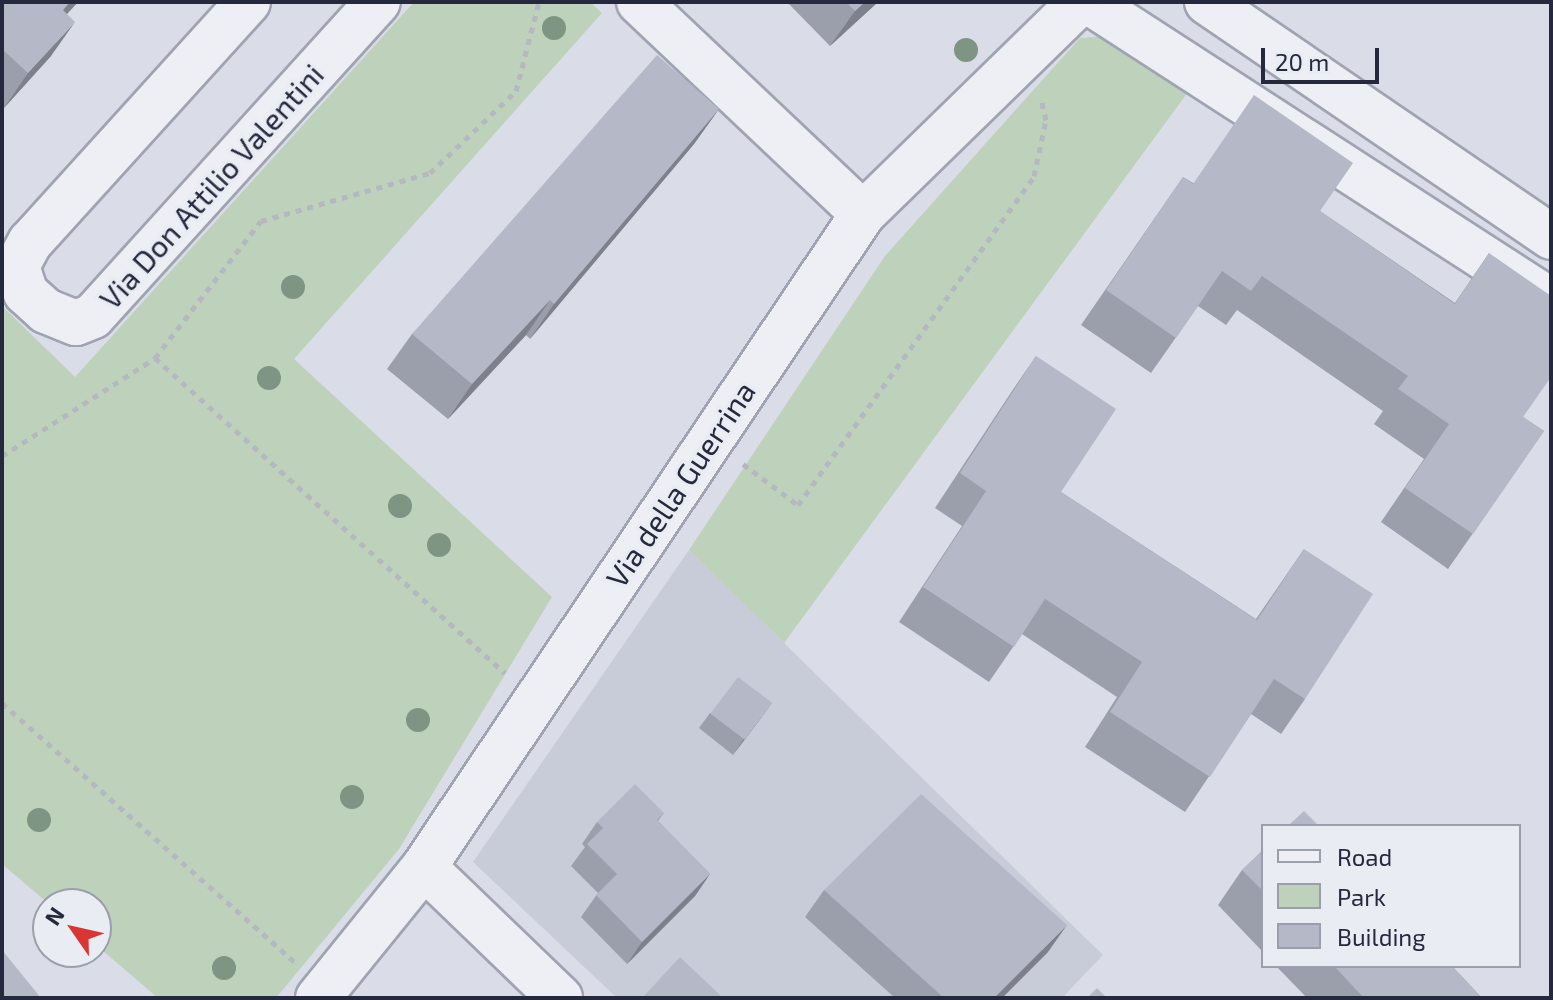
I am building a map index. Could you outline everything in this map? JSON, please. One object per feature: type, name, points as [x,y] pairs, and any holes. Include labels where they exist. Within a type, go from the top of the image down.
[{"type":"street","name":"Via Don Attilio Valentini","points":[[248,2],[30,242],[17,266],[26,293],[46,311],[76,323],[93,316],[378,2]]},
{"type":"street","points":[[639,2],[863,214]]},
{"type":"street","name":"Via della Guerrina","points":[[321,993],[424,867],[863,214],[1080,2]]},
{"type":"street","points":[[1089,2],[1551,301]]},
{"type":"street","points":[[1207,2],[1551,237]]},
{"type":"street","points":[[424,867],[560,998]]},
{"type":"path","points":[[2,456],[155,358],[261,221],[430,173],[516,91],[539,2]]},
{"type":"path","points":[[710,439],[798,505],[1034,176],[1046,120],[1030,52]]},
{"type":"path","points":[[155,358],[535,700]]},
{"type":"path","points":[[2,703],[321,993]]},
{"type":"shaded area","points":[[689,550],[1103,955],[1062,998],[617,998],[473,862]]},
{"type":"green space","points":[[414,2],[590,2],[602,13],[294,359],[552,597],[399,849],[276,998],[158,998],[112,959],[112,888],[32,890],[2,864],[2,306],[75,377]]},
{"type":"green space","points":[[1104,36],[1188,92],[784,643],[689,550],[885,256],[1080,38]]},
{"type":"building","points":[[2,2],[70,2],[63,10],[75,22],[28,73],[2,49]]},
{"type":"building","points":[[846,2],[865,2],[855,11]]},
{"type":"building","points":[[657,55],[719,109],[554,304],[550,300],[472,384],[412,334]]},
{"type":"building","points":[[1254,95],[1353,163],[1320,211],[1455,304],[1489,253],[1551,296],[1551,377],[1523,417],[1544,431],[1473,534],[1405,488],[1449,424],[1398,389],[1408,376],[1262,276],[1251,291],[1222,271],[1176,338],[1106,290],[1183,177],[1193,184]]},
{"type":"building","points":[[1036,356],[1116,409],[1061,492],[1257,620],[1304,549],[1373,594],[1305,699],[1274,679],[1210,777],[1110,712],[1142,662],[1045,599],[1014,647],[923,587],[986,491],[960,473]]},
{"type":"building","points":[[738,677],[772,703],[745,740],[710,714]]},
{"type":"building","points":[[635,784],[664,813],[657,820],[710,874],[642,942],[596,895],[617,874],[587,844],[603,828],[597,822]]},
{"type":"building","points":[[921,794],[1067,925],[994,998],[944,998],[824,890]]},
{"type":"building","points":[[1304,811],[1317,824],[1290,824]]},
{"type":"building","points":[[1261,852],[1261,889],[1242,870]]},
{"type":"building","points":[[2,950],[41,998],[2,998]]},
{"type":"building","points":[[680,957],[723,998],[645,998]]},
{"type":"building","points":[[1336,968],[1454,968],[1482,998],[1364,998]]},
{"type":"building","points":[[1097,988],[1107,998],[1087,998]]}]
